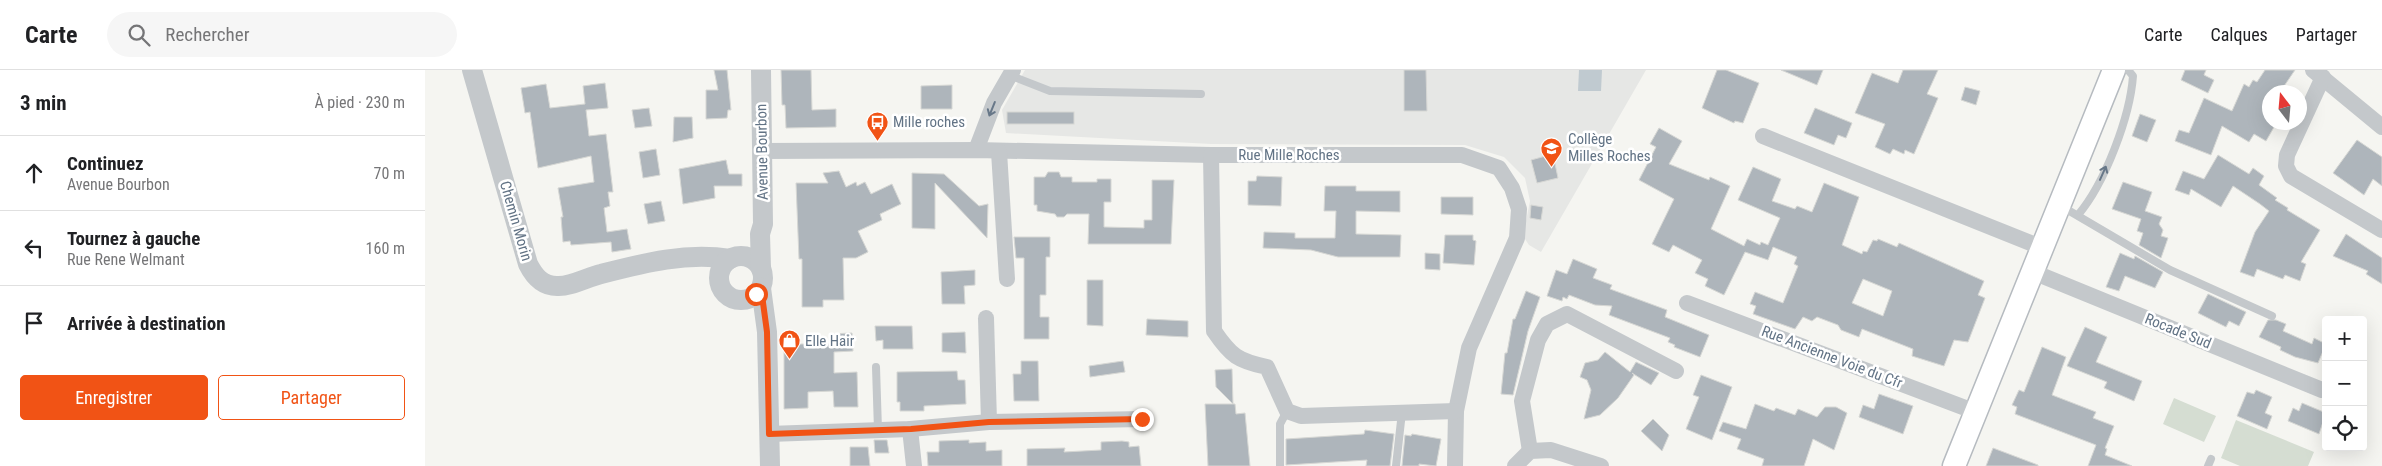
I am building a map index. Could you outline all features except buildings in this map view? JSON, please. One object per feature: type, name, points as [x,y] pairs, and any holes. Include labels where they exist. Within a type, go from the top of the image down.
[{"type":"main road","points":[[1955,466],[2043,248],[2069,210],[2114,70]]},
{"type":"street","name":"Chemin Morin","points":[[472,70],[528,264],[534,275],[544,283],[558,287],[656,261],[687,257],[735,258]]},
{"type":"street","name":"Avenue Bourbon","points":[[761,70],[763,151],[763,224],[760,234],[761,268]]},
{"type":"street","points":[[976,150],[994,103],[1011,72]]},
{"type":"street","points":[[2382,127],[2318,74],[2287,155],[2285,166],[2291,176],[2382,230]]},
{"type":"street","points":[[1763,136],[2043,248]]},
{"type":"street","name":"Rue Mille Roches","points":[[763,151],[976,150],[999,152],[1211,155],[1462,155],[1499,168],[1513,188],[1519,210],[1517,238],[1469,348],[1456,410],[1455,466]]},
{"type":"street","points":[[999,152],[1007,279]]},
{"type":"street","points":[[1211,155],[1214,331],[1229,353],[1245,362],[1267,367],[1287,411],[1301,416],[1456,410]]},
{"type":"street","points":[[760,234],[721,270],[720,280],[724,291],[750,308],[765,326]]},
{"type":"street","points":[[687,257],[720,280]]},
{"type":"street","points":[[735,258],[751,258],[761,268],[770,466]]},
{"type":"street","name":"Rocade Sud","points":[[2033,272],[2322,390]]},
{"type":"street","points":[[736,299],[750,298],[761,288]]},
{"type":"street","name":"Rue Ancienne Voie du Cfr","points":[[1687,303],[1977,412]]},
{"type":"street","points":[[1530,451],[1522,401],[1537,340],[1547,324],[1567,314],[1676,371]]},
{"type":"street","points":[[985,318],[989,422]]},
{"type":"street","points":[[769,434],[911,429],[989,422],[1142,419]]},
{"type":"street","points":[[911,429],[914,466]]},
{"type":"street","points":[[1515,466],[1530,451],[1551,450],[1601,466]]},
{"type":"lane","points":[[2069,210],[2089,201],[2114,149],[2132,88],[2133,76],[2128,70]]},
{"type":"lane","points":[[1011,72],[1050,92],[1201,94]]},
{"type":"lane","points":[[2069,210],[2170,270],[2272,316]]},
{"type":"lane","points":[[876,367],[878,430]]},
{"type":"lane","points":[[1280,466],[1280,424],[1287,411]]},
{"type":"lane","points":[[1396,466],[1402,412]]},
{"type":"shaded area","name":"Collège Milles Roches","points":[[1025,70],[1646,70],[1541,252],[1529,245],[1523,236],[1530,201],[1525,178],[1504,157],[1465,145],[1211,144],[1006,133],[1002,110]]},
{"type":"shaded area","points":[[1579,70],[1602,70],[1601,91],[1578,91]]},
{"type":"shaded area","points":[[2174,398],[2216,416],[2204,442],[2163,424]]},
{"type":"shaded area","points":[[2236,420],[2314,452],[2308,466],[2240,466],[2221,458]]},
{"type":"place","name":"Mille roches","points":[[877,141]]},
{"type":"place","name":"Collège Milles Roches","points":[[1552,167]]},
{"type":"place","name":"Elle Hair","points":[[789,360]]},
{"type":"route","points":[[756,294],[761,288],[767,332],[769,434],[911,429],[989,422],[1142,419]]}]
